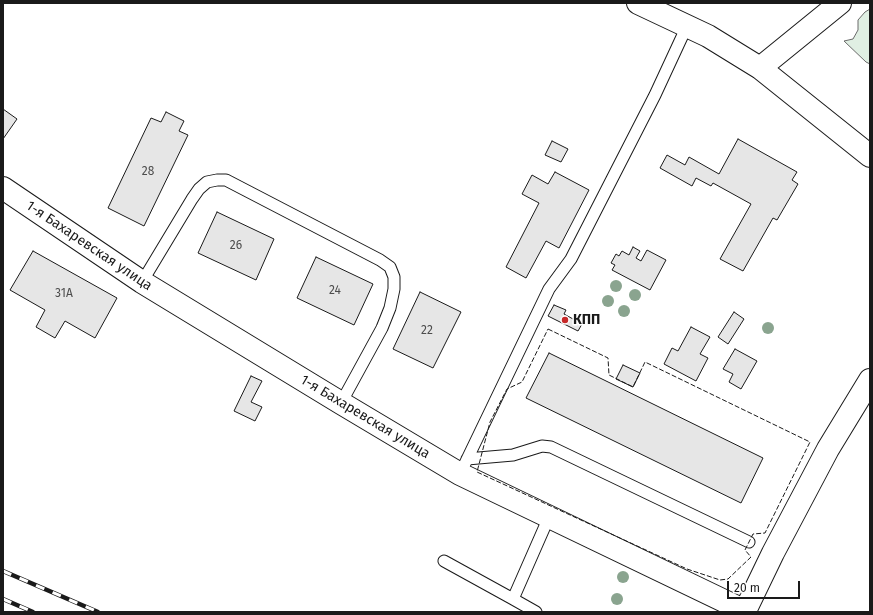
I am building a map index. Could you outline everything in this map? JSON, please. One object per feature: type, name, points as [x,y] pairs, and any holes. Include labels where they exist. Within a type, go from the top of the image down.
[{"type":"street","points":[[638,3],[708,36],[760,68],[870,156]]},
{"type":"street","points":[[760,68],[840,3]]},
{"type":"street","name":"1-я Бахаревская улица","points":[[3,188],[142,282],[341,403],[464,466],[549,516],[745,612]]},
{"type":"street","points":[[745,612],[773,553],[828,449],[870,380]]},
{"type":"lane","points":[[464,466],[549,289],[571,259],[655,95],[687,26]]},
{"type":"lane","points":[[142,282],[199,189],[207,182],[217,180],[226,180],[380,260],[390,267],[394,277],[394,288],[390,308],[382,328],[341,403]]},
{"type":"lane","points":[[464,466],[513,455],[542,446],[551,447],[749,542]]},
{"type":"lane","points":[[513,599],[549,516]]},
{"type":"lane","points":[[444,561],[536,612]]},
{"type":"green space","points":[[870,9],[870,64],[844,41],[853,39],[858,30],[858,20]]},
{"type":"building","points":[[3,109],[17,119],[3,139]]},
{"type":"building","points":[[166,112],[184,121],[179,131],[188,135],[144,226],[108,208],[151,118],[161,122]]},
{"type":"building","points":[[738,139],[797,172],[792,180],[798,184],[777,220],[773,218],[743,271],[720,259],[751,204],[713,183],[711,186],[696,178],[692,186],[660,168],[667,155],[685,165],[689,157],[719,174]]},
{"type":"building","points":[[552,141],[568,149],[561,162],[545,155]]},
{"type":"building","points":[[555,172],[589,190],[559,248],[546,241],[526,278],[506,267],[539,203],[522,194],[532,175],[548,184]]},
{"type":"building","points":[[217,212],[274,239],[256,280],[198,253]]},
{"type":"building","points":[[633,247],[640,251],[636,258],[641,261],[647,250],[666,260],[650,290],[612,270],[615,265],[611,263],[616,254],[619,256],[622,251],[629,255]]},
{"type":"building","points":[[33,251],[117,298],[95,338],[65,321],[55,338],[36,327],[45,310],[10,290]]},
{"type":"building","points":[[316,257],[373,284],[354,325],[297,298]]},
{"type":"building","points":[[420,292],[461,312],[433,368],[393,349]]},
{"type":"building","name":"КПП","points":[[554,305],[566,310],[564,314],[582,324],[578,331],[548,316]]},
{"type":"building","points":[[734,312],[744,319],[728,344],[718,337]]},
{"type":"building","points":[[691,327],[710,337],[700,354],[708,358],[696,381],[664,364],[672,348],[678,351]]},
{"type":"building","points":[[735,349],[757,361],[741,389],[729,382],[733,374],[723,369]]},
{"type":"building","points":[[549,353],[763,458],[741,503],[526,398]]},
{"type":"building","points":[[623,365],[640,373],[633,387],[616,379]]},
{"type":"building","points":[[251,376],[262,381],[251,402],[262,407],[255,421],[234,411]]},
{"type":"railway","points":[[3,571],[98,612]]},
{"type":"railway","points":[[3,599],[33,612]]},
{"type":"fence","points":[[548,329],[608,358],[609,375],[633,387],[645,362],[810,442],[765,533],[753,534],[745,550],[751,557],[728,579],[720,580],[687,569],[477,472],[490,422],[507,389],[522,382],[548,329]]},
{"type":"place","name":"КПП","points":[[565,320]]}]
